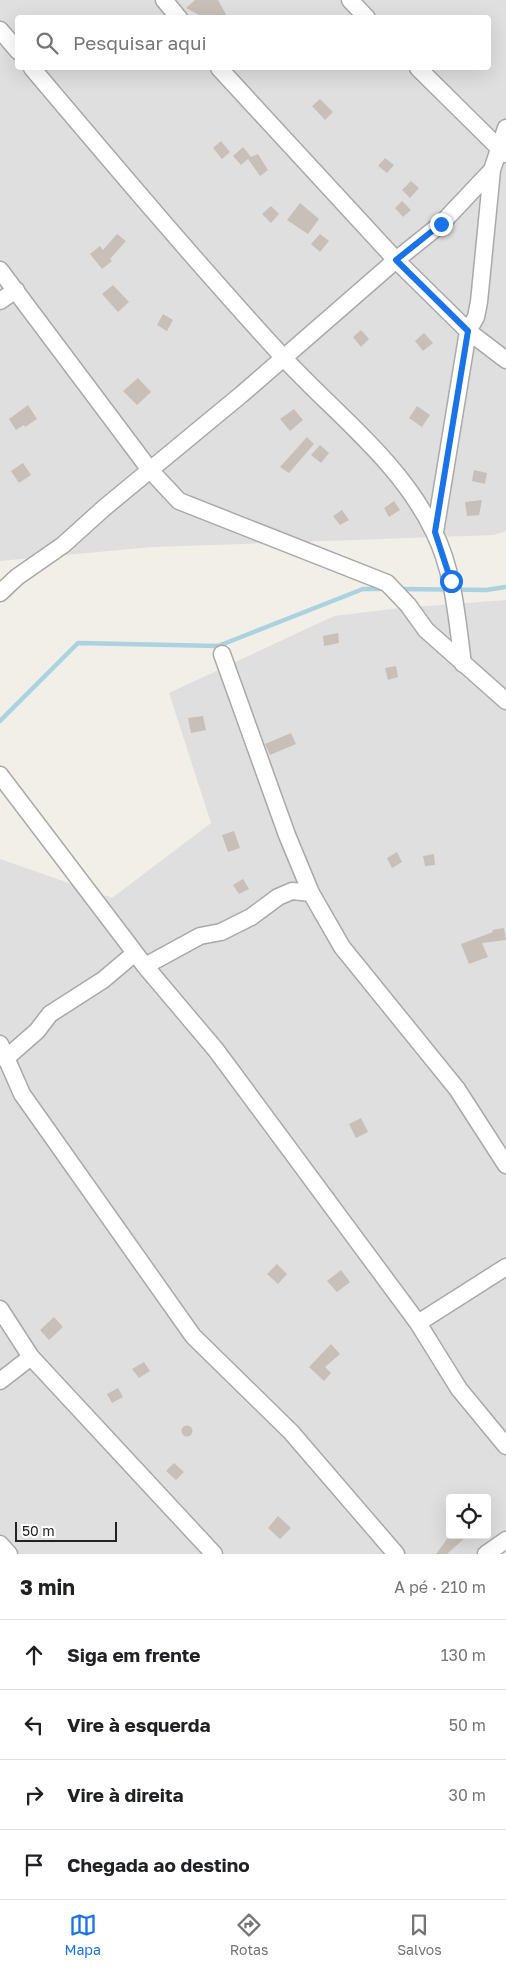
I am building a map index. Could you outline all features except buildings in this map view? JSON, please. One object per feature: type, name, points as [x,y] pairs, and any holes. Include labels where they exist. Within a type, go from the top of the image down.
[{"type":"street","points":[[164,0],[176,15]]},
{"type":"street","points":[[350,0],[364,15]]},
{"type":"street","points":[[0,30],[15,48]]},
{"type":"street","points":[[34,70],[131,186],[283,357],[397,472],[435,532],[451,581],[463,664]]},
{"type":"street","points":[[222,70],[396,260],[468,331],[506,360]]},
{"type":"street","points":[[420,70],[502,152]]},
{"type":"street","points":[[0,593],[16,577],[63,545],[242,394],[396,260],[441,224],[492,170],[502,152],[506,128]]},
{"type":"street","points":[[435,532],[468,331],[476,317],[480,302],[492,170]]},
{"type":"street","points":[[0,270],[150,470],[179,501],[387,584],[408,604],[426,630],[506,701]]},
{"type":"street","points":[[0,302],[16,290]]},
{"type":"street","points":[[222,654],[287,835],[311,893],[342,947],[457,1090],[506,1165]]},
{"type":"street","points":[[0,775],[140,960],[216,1050],[418,1323],[459,1389],[506,1446]]},
{"type":"street","points":[[311,893],[292,891],[278,897],[243,921],[221,932],[200,936],[168,954],[140,960],[103,980],[50,1014],[38,1031],[3,1051],[22,1094],[193,1336],[292,1432],[396,1554]]},
{"type":"street","points":[[418,1323],[506,1267]]},
{"type":"street","points":[[0,1309],[31,1357],[214,1554]]},
{"type":"street","points":[[0,1381],[31,1357]]},
{"type":"street","points":[[486,1554],[506,1540]]},
{"type":"street","points":[[0,1544],[9,1554]]},
{"type":"shaded area","points":[[0,0],[506,0],[506,531],[494,535],[153,547],[0,561]]},
{"type":"shaded area","points":[[506,600],[506,1541],[487,1554],[0,1554],[0,859],[112,898],[211,823],[169,693],[334,616],[401,608]]},
{"type":"waterway","points":[[400,589],[486,590],[506,587]]},
{"type":"waterway","points":[[0,721],[78,643],[218,646],[363,589],[385,589]]},
{"type":"route","points":[[441,224],[396,260],[468,331],[435,532],[451,581]]}]
